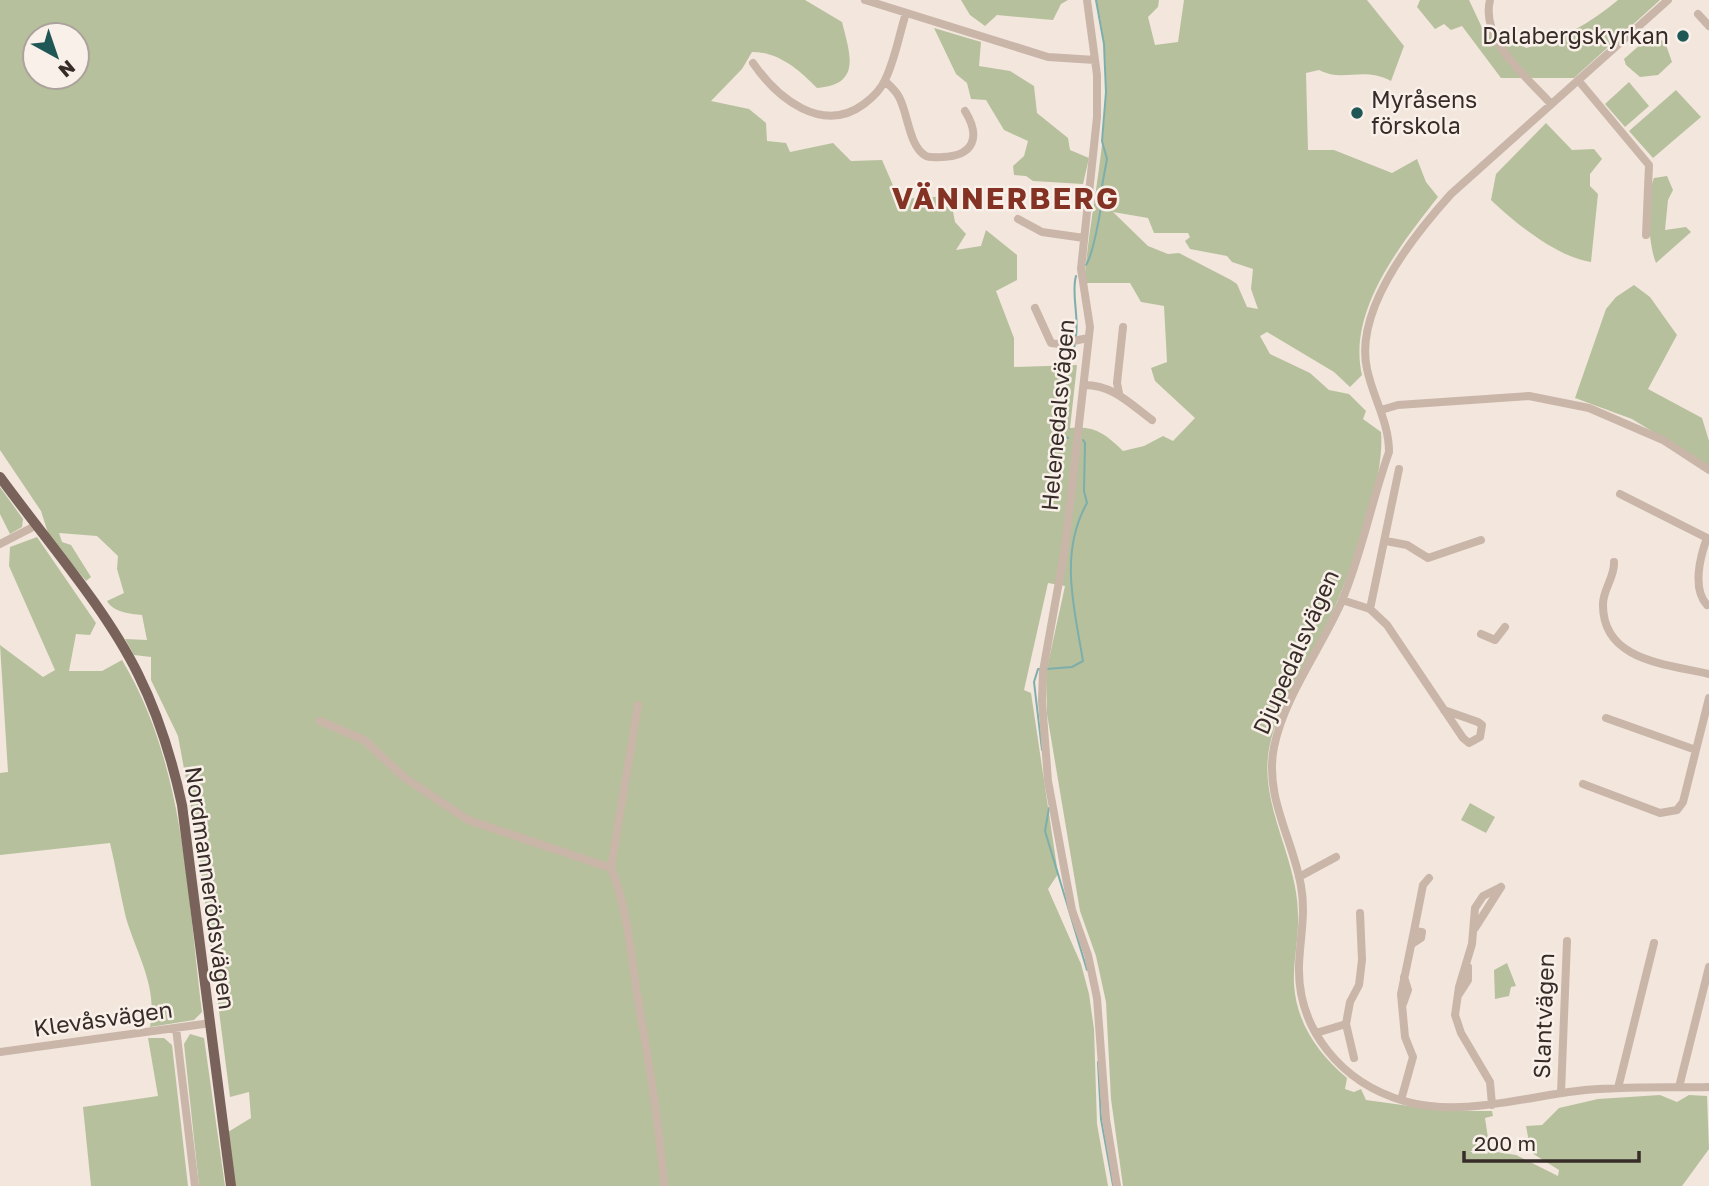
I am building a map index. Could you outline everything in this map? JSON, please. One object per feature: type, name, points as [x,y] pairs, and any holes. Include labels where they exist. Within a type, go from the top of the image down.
[{"type":"main road","name":"Nordmannerödsvägen","points":[[0,477],[121,645],[137,672],[163,733],[182,805],[231,1186]]},
{"type":"street","points":[[865,0],[1048,57],[1095,60]]},
{"type":"street","name":"Helenedalsvägen","points":[[1087,0],[1095,60],[1097,117],[1082,283],[1090,327],[1065,548],[1044,669],[1042,701],[1048,781],[1072,910],[1088,955],[1097,998],[1106,1119],[1117,1186]]},
{"type":"street","points":[[1490,0],[1488,21],[1495,38],[1551,104]]},
{"type":"street","name":"Djupedalsvägen","points":[[1668,0],[1451,194],[1420,230],[1389,279],[1374,310],[1364,353],[1388,431],[1389,452],[1342,600],[1282,722],[1274,746],[1272,776],[1276,802],[1300,877],[1304,918],[1299,966],[1301,992],[1316,1033],[1333,1058],[1353,1078],[1371,1089],[1401,1100],[1447,1107],[1492,1105],[1561,1093],[1618,1088],[1709,1087]]},
{"type":"street","points":[[753,63],[765,81],[800,108],[824,116],[855,111],[871,98],[885,81],[906,13]]},
{"type":"street","points":[[1698,14],[1709,26]]},
{"type":"street","points":[[1578,80],[1649,164],[1646,235]]},
{"type":"street","points":[[885,81],[898,95],[917,149],[928,157],[956,156],[965,152],[973,143],[973,125],[964,111]]},
{"type":"street","points":[[1018,219],[1042,232],[1084,238]]},
{"type":"street","points":[[1035,307],[1051,343],[1088,338]]},
{"type":"street","points":[[1119,393],[1117,383],[1123,327]]},
{"type":"street","points":[[1084,385],[1106,387],[1119,393],[1129,405],[1152,420]]},
{"type":"street","points":[[1381,410],[1398,405],[1530,396],[1590,408],[1630,423],[1709,470]]},
{"type":"street","points":[[1370,609],[1399,469]]},
{"type":"street","points":[[1620,494],[1708,539],[1699,558],[1701,590],[1707,605]]},
{"type":"street","points":[[0,544],[35,526]]},
{"type":"street","points":[[1386,541],[1407,545],[1428,558],[1482,540]]},
{"type":"street","points":[[1614,562],[1602,607],[1608,628],[1617,643],[1640,658],[1709,674]]},
{"type":"street","points":[[1342,600],[1370,609],[1387,625],[1444,710],[1465,740],[1469,743],[1480,737],[1482,725],[1444,710]]},
{"type":"street","points":[[1481,635],[1495,640],[1505,626]]},
{"type":"street","points":[[1583,784],[1660,813],[1673,813],[1683,802],[1709,698]]},
{"type":"street","points":[[638,705],[611,868],[618,885],[660,1125],[664,1186]]},
{"type":"street","points":[[1606,718],[1696,750]]},
{"type":"street","points":[[320,721],[365,740],[405,778],[468,820],[611,868]]},
{"type":"street","points":[[1300,877],[1336,857]]},
{"type":"street","points":[[1401,1100],[1407,1079],[1408,1046],[1402,1005],[1403,974],[1412,944],[1423,935],[1419,930],[1415,931],[1423,885],[1429,878]]},
{"type":"street","points":[[1481,907],[1459,995],[1456,1021],[1484,1073],[1485,1083],[1491,1092],[1492,1105]]},
{"type":"street","points":[[1354,1058],[1346,1024],[1351,990],[1359,977],[1362,960],[1360,913]]},
{"type":"street","name":"Slantvägen","points":[[1561,1093],[1567,941]]},
{"type":"street","points":[[1618,1088],[1654,943]]},
{"type":"street","points":[[1679,1087],[1709,967]]},
{"type":"street","name":"Klevåsvägen","points":[[0,1052],[211,1023]]},
{"type":"street","points":[[1316,1033],[1346,1024]]},
{"type":"street","points":[[176,1028],[195,1186]]},
{"type":"green space","points":[[0,0],[805,0],[842,22],[848,45],[849,66],[841,81],[817,88],[780,59],[752,52],[742,69],[711,101],[749,109],[766,123],[767,141],[786,143],[790,152],[833,143],[851,161],[882,160],[899,199],[950,196],[955,222],[966,234],[956,250],[981,246],[986,230],[1017,255],[1017,280],[996,291],[1014,338],[1014,367],[1077,365],[1070,428],[1093,429],[1123,451],[1144,446],[1163,436],[1173,441],[1195,418],[1155,381],[1151,368],[1167,362],[1164,306],[1141,302],[1130,283],[1084,283],[1105,106],[1106,71],[1096,0],[1159,0],[1158,7],[1148,17],[1155,45],[1178,42],[1184,0],[1367,0],[1404,46],[1391,81],[1371,75],[1337,75],[1319,70],[1306,73],[1308,150],[1334,150],[1392,173],[1417,159],[1426,182],[1438,197],[1408,236],[1380,280],[1362,327],[1359,351],[1362,375],[1350,387],[1334,372],[1267,332],[1260,336],[1270,354],[1310,373],[1329,390],[1349,394],[1366,411],[1363,419],[1381,432],[1377,481],[1361,539],[1328,622],[1277,721],[1269,749],[1269,791],[1296,894],[1298,924],[1294,984],[1299,1011],[1318,1048],[1347,1078],[1345,1089],[1354,1092],[1361,1089],[1366,1100],[1446,1111],[1492,1111],[1493,1116],[1485,1118],[1490,1151],[1516,1155],[1558,1176],[1559,1170],[1524,1148],[1529,1142],[1526,1126],[1542,1125],[1559,1108],[1598,1099],[1660,1095],[1677,1102],[1689,1095],[1707,1096],[1709,1149],[1682,1186],[1123,1186],[1111,1099],[1106,1002],[1096,956],[1080,911],[1047,714],[1046,673],[1065,586],[1048,583],[1024,690],[1031,693],[1058,874],[1048,889],[1081,964],[1089,994],[1094,1029],[1097,1124],[1108,1186],[235,1186],[228,1132],[251,1118],[249,1092],[230,1097],[197,839],[178,736],[151,680],[151,657],[134,655],[125,639],[147,640],[142,615],[118,610],[107,601],[124,593],[117,569],[118,556],[97,536],[59,533],[62,542],[71,545],[91,577],[86,581],[49,536],[41,511],[0,450]],"holes":[[[1113,212],[1148,218],[1154,233],[1188,233],[1190,237],[1185,241],[1190,249],[1227,256],[1232,262],[1253,269],[1251,289],[1258,309],[1247,307],[1237,284],[1179,253],[1168,254],[1148,246]]]},
{"type":"green space","points":[[961,0],[1068,0],[1061,4],[1053,20],[997,15],[985,26],[970,15]]},
{"type":"green space","points":[[1420,0],[1469,0],[1485,34],[1500,30],[1526,48],[1575,30],[1618,0],[1660,0],[1574,78],[1501,78],[1462,26],[1451,30],[1444,24],[1435,29],[1417,7]]},
{"type":"green space","points":[[934,28],[981,42],[979,66],[1010,71],[1034,86],[1037,113],[1068,138],[1070,150],[1089,158],[1083,184],[1033,181],[1026,176],[1014,175],[1013,166],[1024,156],[1028,141],[1004,130],[986,100],[971,99],[967,83],[956,74]]},
{"type":"green space","points":[[1651,35],[1665,42],[1672,62],[1658,75],[1640,77],[1626,65],[1624,59]]},
{"type":"green space","points":[[1629,82],[1649,106],[1625,127],[1605,104]]},
{"type":"green space","points":[[1676,90],[1701,117],[1653,158],[1629,131]]},
{"type":"green space","points":[[1546,123],[1572,150],[1594,149],[1602,159],[1590,174],[1590,186],[1598,194],[1591,262],[1551,246],[1512,219],[1491,200],[1496,174]]},
{"type":"green space","points":[[1667,176],[1673,190],[1668,200],[1665,230],[1686,227],[1691,232],[1656,263],[1650,233],[1651,186],[1654,178]]},
{"type":"green space","points":[[1634,285],[1650,297],[1677,335],[1648,389],[1702,418],[1709,441],[1709,466],[1632,419],[1575,398],[1606,309],[1616,297]]},
{"type":"green space","points":[[0,487],[23,519],[22,527],[10,534],[0,514]]},
{"type":"green space","points":[[37,537],[96,623],[90,635],[76,634],[69,671],[102,671],[122,660],[143,700],[159,743],[171,786],[187,876],[202,1012],[194,1020],[150,1027],[152,1012],[149,985],[126,918],[110,843],[0,855],[0,773],[8,772],[0,645],[43,677],[55,670],[9,566],[10,547]]},
{"type":"green space","points":[[1470,803],[1495,817],[1486,833],[1461,820]]},
{"type":"green space","points":[[1507,963],[1516,986],[1511,987],[1509,996],[1495,999],[1494,970]]},
{"type":"green space","points":[[190,1034],[204,1038],[225,1186],[199,1186],[184,1044]]},
{"type":"green space","points":[[148,1038],[164,1038],[172,1045],[188,1186],[91,1186],[83,1107],[158,1096]]},
{"type":"waterway","points":[[1096,0],[1104,44],[1106,92],[1102,141],[1107,159],[1102,186]]},
{"type":"waterway","points":[[1086,265],[1094,242],[1103,196]]},
{"type":"waterway","points":[[1076,276],[1076,336]]},
{"type":"waterway","points":[[1068,438],[1061,435],[1066,380],[1075,344]]},
{"type":"waterway","points":[[1046,669],[1072,667],[1083,661],[1071,580],[1073,541],[1087,503],[1084,491],[1083,440]]},
{"type":"waterway","points":[[1041,669],[1038,669],[1034,682],[1042,750]]},
{"type":"waterway","points":[[1049,808],[1045,831],[1087,970]]},
{"type":"waterway","points":[[1098,1062],[1101,1119],[1113,1185]]},
{"type":"place","name":"Dalabergskyrkan","points":[[1683,36]]},
{"type":"place","name":"Myråsens förskola","points":[[1357,113]]},
{"type":"district","name":"VÄNNERBERG","points":[[1006,199]]}]
